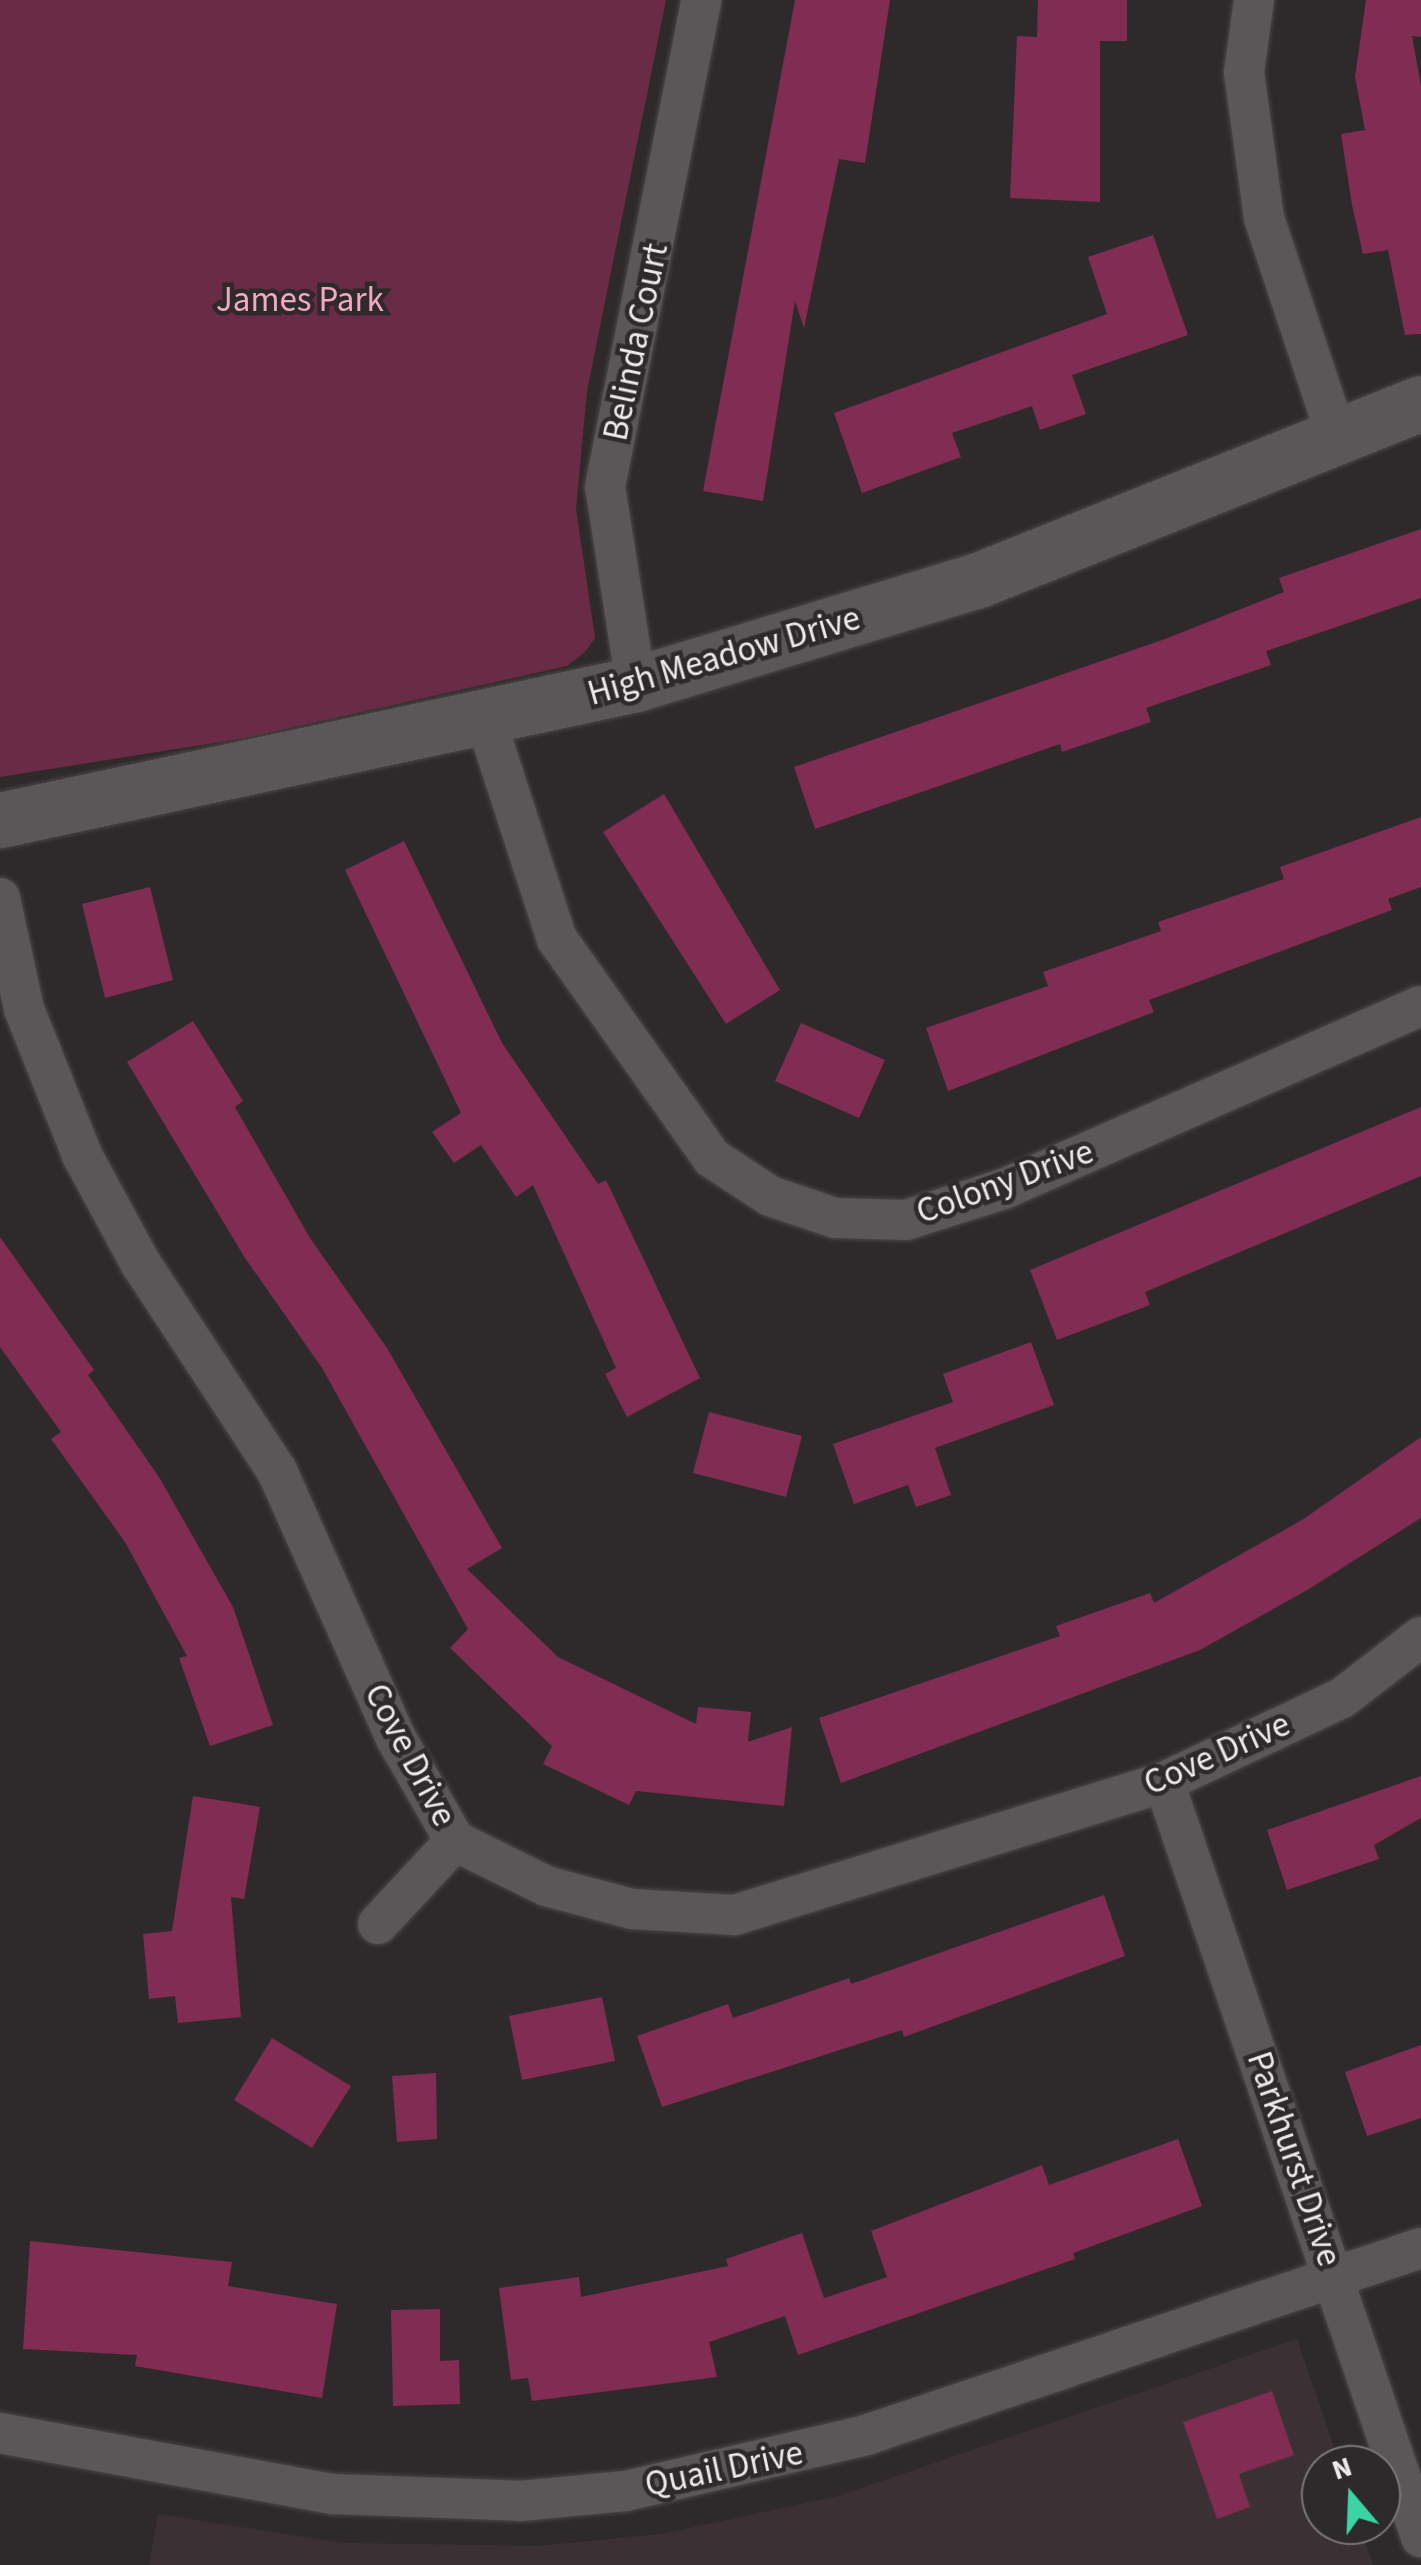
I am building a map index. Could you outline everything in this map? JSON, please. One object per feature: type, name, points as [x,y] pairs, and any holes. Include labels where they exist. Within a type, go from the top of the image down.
[{"type":"street","name":"Belinda Court","points":[[636,684],[605,487],[701,0]]},
{"type":"street","points":[[1254,0],[1244,72],[1264,218],[1337,438]]},
{"type":"street","name":"High Meadow Drive","points":[[0,820],[486,721],[636,684],[976,581],[1421,403]]},
{"type":"street","name":"Colony Drive","points":[[486,721],[557,939],[712,1158],[770,1196],[835,1218],[906,1220],[1006,1188],[1421,1006]]},
{"type":"street","name":"Cove Drive","points":[[0,898],[24,1009],[82,1155],[141,1264],[277,1471],[396,1738],[455,1841],[546,1886],[614,1905],[735,1915],[1164,1782],[1342,1698],[1421,1637]]},
{"type":"street","name":"Parkhurst Drive","points":[[1164,1782],[1421,2537]]},
{"type":"street","points":[[378,1924],[455,1841]]},
{"type":"street","name":"Quail Drive","points":[[0,2432],[334,2494],[520,2501],[626,2491],[866,2435],[1336,2280],[1421,2248]]},
{"type":"shaded area","points":[[1297,2339],[1333,2445],[1301,2445],[1301,2545],[1366,2545],[1373,2565],[149,2565],[158,2514],[342,2543],[538,2546],[662,2534],[838,2496]]},
{"type":"green space","name":"James Park","points":[[0,0],[666,0],[587,391],[576,509],[595,638],[585,652],[567,666],[245,738],[0,777]]},
{"type":"building","points":[[795,0],[890,0],[865,163],[839,159],[804,328],[795,301],[763,501],[703,491]]},
{"type":"building","points":[[1038,0],[1127,0],[1127,41],[1100,41],[1100,202],[1010,198],[1017,36],[1037,37]]},
{"type":"building","points":[[1366,0],[1421,0],[1421,37],[1412,36],[1421,86],[1421,334],[1405,335],[1388,250],[1363,254],[1352,205],[1341,134],[1365,130],[1355,77]]},
{"type":"building","points":[[1153,235],[1188,335],[1072,375],[1086,414],[1040,430],[1032,406],[952,433],[961,457],[862,493],[834,413],[1107,314],[1088,257]]},
{"type":"building","points":[[1421,529],[1421,598],[1266,651],[1271,665],[1146,708],[1151,722],[1062,752],[1060,744],[815,829],[794,767],[1165,639],[1284,592],[1279,578]]},
{"type":"building","points":[[664,794],[780,990],[726,1024],[603,832]]},
{"type":"building","points":[[1421,817],[1421,887],[1388,899],[1392,910],[1149,1000],[1154,1012],[948,1091],[926,1028],[1048,986],[1043,972],[1161,931],[1158,922],[1284,879],[1280,867]]},
{"type":"building","points":[[404,841],[502,1043],[598,1184],[606,1180],[700,1378],[627,1417],[605,1374],[616,1368],[533,1185],[516,1197],[481,1145],[454,1163],[432,1132],[461,1113],[345,870]]},
{"type":"building","points":[[150,887],[173,980],[105,998],[82,904]]},
{"type":"building","points":[[193,1021],[243,1101],[235,1107],[310,1238],[387,1348],[502,1548],[467,1569],[558,1657],[696,1724],[698,1707],[751,1712],[748,1742],[792,1727],[784,1806],[636,1791],[629,1805],[543,1764],[552,1746],[450,1648],[468,1629],[322,1368],[245,1258],[127,1062]]},
{"type":"building","points":[[801,1023],[885,1060],[859,1118],[775,1081]]},
{"type":"building","points":[[1421,1107],[1421,1176],[1145,1292],[1150,1305],[1057,1340],[1030,1270]]},
{"type":"building","points":[[0,1237],[94,1370],[88,1375],[159,1477],[233,1607],[273,1725],[210,1746],[179,1658],[187,1656],[125,1542],[51,1439],[61,1432],[0,1347]]},
{"type":"building","points":[[1031,1342],[1054,1405],[935,1448],[951,1495],[916,1507],[908,1485],[854,1504],[833,1444],[953,1402],[943,1374]]},
{"type":"building","points":[[709,1412],[802,1436],[786,1497],[693,1473]]},
{"type":"building","points":[[1421,1437],[1421,1518],[1309,1589],[1200,1650],[841,1783],[819,1718],[1060,1636],[1056,1626],[1150,1593],[1154,1603],[1302,1520]]},
{"type":"building","points":[[1421,1776],[1421,1818],[1374,1845],[1379,1859],[1287,1890],[1267,1830]]},
{"type":"building","points":[[193,1796],[260,1807],[244,1899],[231,1897],[241,2017],[178,2023],[175,1996],[149,1999],[143,1934],[172,1931]]},
{"type":"building","points":[[1104,1895],[1125,1956],[904,2037],[902,2030],[662,2107],[637,2036],[728,2004],[733,2018],[849,1978],[851,1984]]},
{"type":"building","points":[[602,1997],[615,2061],[522,2080],[509,2016]]},
{"type":"building","points":[[272,2038],[351,2086],[312,2148],[234,2100]]},
{"type":"building","points":[[1421,2045],[1421,2118],[1367,2136],[1345,2072]]},
{"type":"building","points":[[436,2073],[437,2139],[397,2142],[392,2076]]},
{"type":"building","points":[[1178,2139],[1202,2206],[1073,2253],[1075,2259],[798,2355],[785,2316],[709,2342],[717,2377],[532,2401],[528,2378],[511,2380],[499,2288],[579,2277],[581,2297],[728,2266],[726,2259],[802,2233],[824,2298],[887,2277],[871,2231],[1042,2165],[1049,2185]]},
{"type":"building","points":[[30,2241],[232,2262],[228,2286],[337,2304],[322,2398],[135,2366],[137,2355],[23,2349]]},
{"type":"building","points":[[440,2309],[440,2361],[459,2360],[460,2404],[393,2406],[391,2310]]},
{"type":"building","points":[[1272,2391],[1294,2455],[1239,2474],[1250,2507],[1217,2519],[1183,2422]]}]
